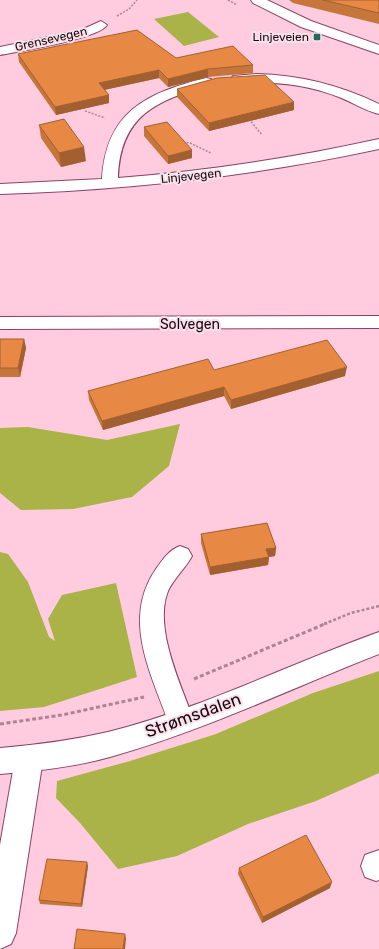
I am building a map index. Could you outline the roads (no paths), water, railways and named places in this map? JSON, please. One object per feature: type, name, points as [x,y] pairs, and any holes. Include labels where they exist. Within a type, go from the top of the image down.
[{"type":"street","points":[[257,0],[306,24],[379,50]]},
{"type":"street","name":"Grensevegen","points":[[0,51],[85,33],[101,25]]},
{"type":"street","points":[[110,184],[112,154],[122,127],[145,104],[172,91],[210,81],[262,77],[279,78],[327,87],[379,110]]},
{"type":"street","name":"Linjevegen","points":[[0,190],[110,184],[202,176],[280,165],[379,144]]},
{"type":"street","name":"Solvegen","points":[[0,323],[218,324],[379,322]]},
{"type":"street","points":[[180,556],[165,574],[152,605],[152,624],[157,648],[181,721]]},
{"type":"street","name":"Strømsdalen","points":[[0,761],[29,759],[109,744],[181,721],[379,643]]},
{"type":"street","points":[[0,933],[29,759]]},
{"type":"place","name":"Linjeveien","points":[[317,37]]}]
